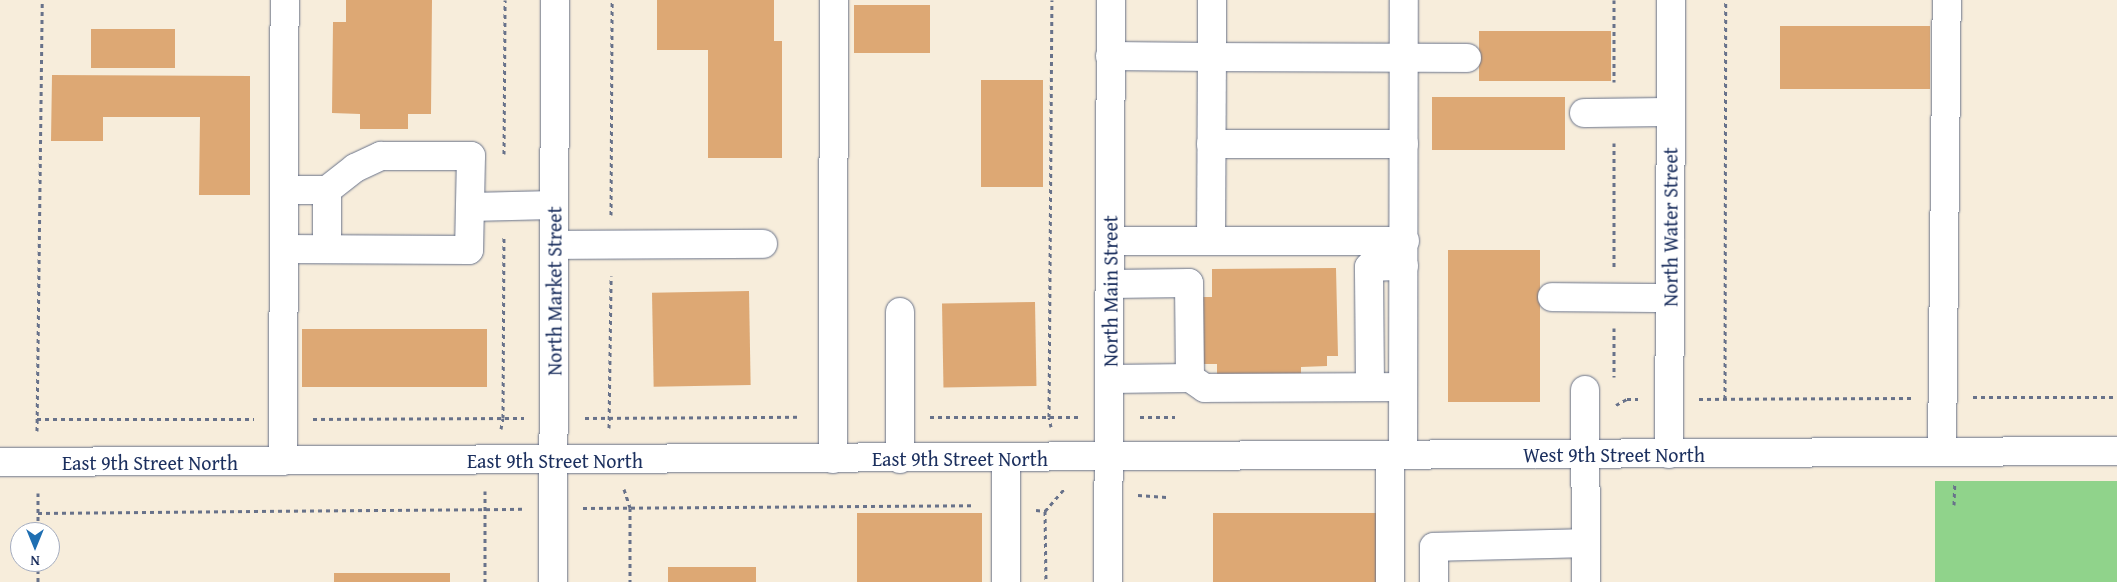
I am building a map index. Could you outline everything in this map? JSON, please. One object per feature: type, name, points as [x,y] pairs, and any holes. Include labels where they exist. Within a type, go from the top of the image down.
[{"type":"street","points":[[283,461],[285,0]]},
{"type":"street","name":"North Market Street","points":[[553,582],[555,0]]},
{"type":"street","points":[[834,0],[834,458]]},
{"type":"street","name":"North Main Street","points":[[1108,582],[1110,493],[1111,0]]},
{"type":"street","points":[[1211,241],[1212,0]]},
{"type":"street","points":[[1390,582],[1403,386],[1405,254],[1404,0]]},
{"type":"street","name":"North Water Street","points":[[1670,454],[1671,0]]},
{"type":"street","points":[[1942,452],[1947,0]]},
{"type":"street","points":[[1110,56],[1467,58]]},
{"type":"street","points":[[1584,113],[1670,112]]},
{"type":"street","points":[[1211,144],[1404,144]]},
{"type":"street","points":[[284,190],[327,190],[355,168],[381,156],[470,156],[469,250],[284,248]]},
{"type":"street","points":[[327,190],[327,249]]},
{"type":"street","points":[[470,207],[554,205]]},
{"type":"street","points":[[1110,241],[1211,241],[1405,254]]},
{"type":"street","points":[[554,245],[763,244]]},
{"type":"street","points":[[1370,386],[1369,267],[1405,254]]},
{"type":"street","points":[[1110,284],[1190,283],[1190,378]]},
{"type":"street","points":[[1552,298],[1670,298]]},
{"type":"street","points":[[900,312],[900,458]]},
{"type":"street","points":[[1110,379],[1190,378],[1205,388],[1403,386]]},
{"type":"street","points":[[1585,390],[1586,582]]},
{"type":"street","name":"West 9th Street North","points":[[1110,457],[2117,451]]},
{"type":"street","name":"East 9th Street North","points":[[0,462],[1110,457]]},
{"type":"street","points":[[1006,458],[1006,582]]},
{"type":"street","points":[[1434,582],[1434,547],[1586,543]]},
{"type":"path","points":[[38,522],[37,420],[42,0]]},
{"type":"path","points":[[504,0],[504,157]]},
{"type":"path","points":[[612,0],[609,448],[630,508],[630,582]]},
{"type":"path","points":[[1046,582],[1045,511],[1063,489],[1049,417],[1052,0]]},
{"type":"path","points":[[1614,0],[1614,387]]},
{"type":"path","points":[[1725,399],[1726,0]]},
{"type":"path","points":[[484,582],[484,494],[503,418],[504,206]]},
{"type":"path","points":[[1614,396],[1614,406],[1627,399],[1942,398]]},
{"type":"path","points":[[37,420],[834,417]]},
{"type":"path","points":[[900,417],[1175,417]]},
{"type":"path","points":[[1063,489],[1170,497]]},
{"type":"path","points":[[38,514],[855,505],[1006,507],[1045,511]]},
{"type":"green space","points":[[1935,481],[2117,481],[2117,582],[1935,582]]},
{"type":"building","points":[[346,0],[432,0],[431,114],[408,114],[408,129],[360,129],[360,114],[332,113],[333,22],[346,22]]},
{"type":"building","points":[[657,0],[774,0],[774,41],[782,41],[782,158],[708,158],[708,50],[657,50]]},
{"type":"building","points":[[854,5],[930,5],[930,53],[854,53]]},
{"type":"building","points":[[1780,26],[1930,26],[1930,89],[1780,89]]},
{"type":"building","points":[[91,29],[175,29],[175,68],[91,68]]},
{"type":"building","points":[[1479,31],[1611,31],[1611,81],[1479,81]]},
{"type":"building","points":[[52,75],[250,76],[250,195],[199,195],[200,117],[103,117],[103,141],[51,141]]},
{"type":"building","points":[[981,80],[1043,80],[1043,187],[981,187]]},
{"type":"building","points":[[1432,97],[1565,97],[1565,150],[1432,150]]},
{"type":"building","points":[[1448,250],[1540,250],[1540,402],[1448,402]]},
{"type":"building","points":[[1336,268],[1338,356],[1327,356],[1327,366],[1301,367],[1301,376],[1217,377],[1217,364],[1203,364],[1203,297],[1212,297],[1212,269]]},
{"type":"building","points":[[749,291],[751,385],[654,387],[652,293]]},
{"type":"building","points":[[1035,302],[1036,386],[943,388],[942,304]]},
{"type":"building","points":[[302,329],[487,329],[487,387],[302,387]]},
{"type":"building","points":[[857,513],[982,513],[982,582],[857,582]]},
{"type":"building","points":[[1213,513],[1377,513],[1377,582],[1213,582]]},
{"type":"building","points":[[668,567],[756,567],[756,582],[668,582]]},
{"type":"building","points":[[334,573],[450,573],[450,582],[334,582]]}]
